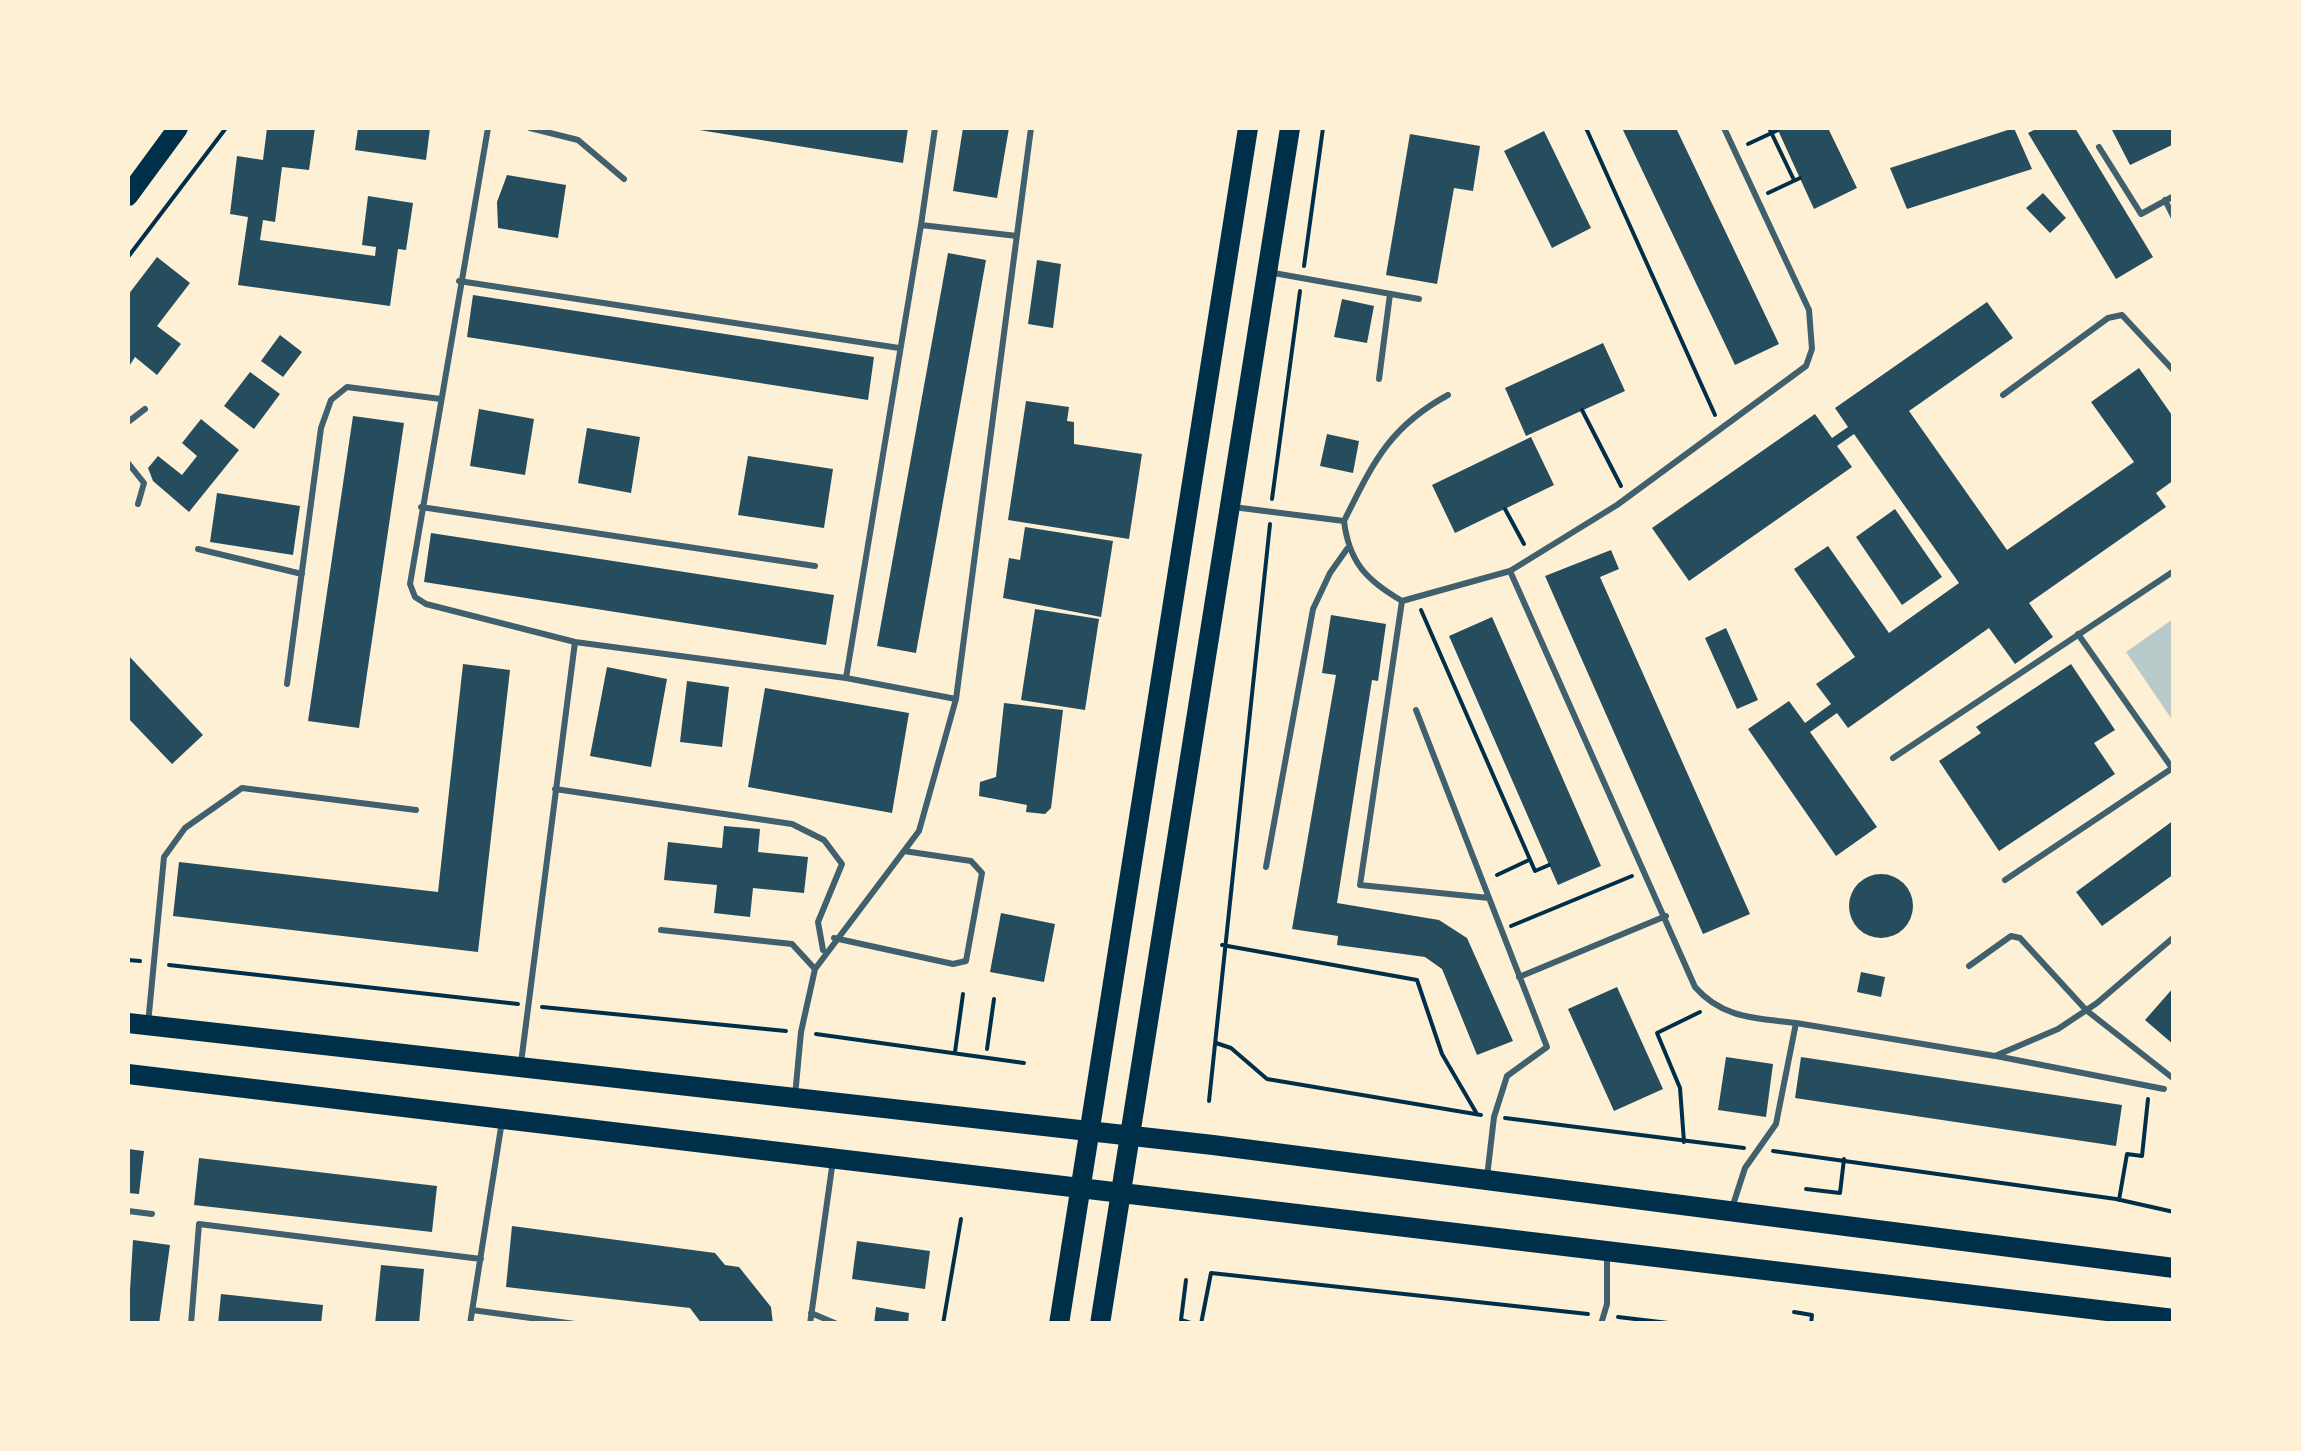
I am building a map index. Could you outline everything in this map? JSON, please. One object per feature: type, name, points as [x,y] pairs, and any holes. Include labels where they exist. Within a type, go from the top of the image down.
[{"type":"main road","points":[[128,196],[178,128]]},
{"type":"main road","points":[[1059,1324],[1248,128]]},
{"type":"main road","points":[[1100,1324],[1290,128]]},
{"type":"main road","points":[[138,1024],[1089,1130],[2174,1268]]},
{"type":"main road","points":[[128,1074],[2174,1320]]},
{"type":"lane","points":[[488,128],[410,584],[415,597],[426,604],[574,642],[846,678],[956,698]]},
{"type":"lane","points":[[530,128],[578,140],[624,179]]},
{"type":"lane","points":[[846,678],[935,128]]},
{"type":"lane","points":[[795,1097],[801,1032],[814,969],[823,952],[918,832],[956,698],[1031,128]]},
{"type":"lane","points":[[1448,394],[1396,430],[1376,458],[1344,521],[1347,550],[1368,582],[1402,601],[1510,571],[1626,497],[1806,366],[1812,349],[1809,310],[1724,128]]},
{"type":"lane","points":[[2099,148],[2141,214],[2174,196]]},
{"type":"lane","points":[[2165,200],[2174,218]]},
{"type":"lane","points":[[921,225],[1017,236]]},
{"type":"lane","points":[[1267,272],[1419,299]]},
{"type":"lane","points":[[459,281],[899,348]]},
{"type":"lane","points":[[1378,380],[1390,294]]},
{"type":"lane","points":[[2003,395],[2108,318],[2122,316],[2174,371]]},
{"type":"lane","points":[[287,684],[321,428],[331,400],[348,387],[441,399]]},
{"type":"lane","points":[[128,422],[145,408]]},
{"type":"lane","points":[[128,463],[143,478],[138,504]]},
{"type":"lane","points":[[422,507],[815,566]]},
{"type":"lane","points":[[1230,507],[1344,521]]},
{"type":"lane","points":[[198,549],[302,574]]},
{"type":"lane","points":[[1266,866],[1314,609],[1330,573],[1347,550]]},
{"type":"lane","points":[[1893,758],[2174,570]]},
{"type":"lane","points":[[1510,571],[1695,987],[1712,1006],[1730,1014],[1995,1056],[2164,1089]]},
{"type":"lane","points":[[1402,601],[1360,885],[1489,898]]},
{"type":"lane","points":[[2005,880],[2173,768],[2078,634]]},
{"type":"lane","points":[[520,1066],[574,642]]},
{"type":"lane","points":[[1416,710],[1547,1047],[1507,1076],[1494,1116],[1487,1178]]},
{"type":"lane","points":[[138,1024],[154,963],[164,857],[185,828],[242,788],[416,810]]},
{"type":"lane","points":[[555,789],[792,824],[824,840],[842,864],[818,922],[823,952]]},
{"type":"lane","points":[[834,938],[953,964],[966,961],[982,872],[971,861],[903,851]]},
{"type":"lane","points":[[1520,976],[1666,916]]},
{"type":"lane","points":[[661,930],[792,944],[814,969]]},
{"type":"lane","points":[[1968,966],[2011,936],[2020,938],[2086,1010],[2174,1079]]},
{"type":"lane","points":[[1995,1056],[2058,1029],[2174,937]]},
{"type":"lane","points":[[1732,1209],[1740,1179],[1776,1124],[1796,1024]]},
{"type":"lane","points":[[470,1324],[503,1119]]},
{"type":"lane","points":[[810,1324],[833,1159]]},
{"type":"lane","points":[[128,1210],[152,1214]]},
{"type":"lane","points":[[191,1324],[199,1224],[481,1258]]},
{"type":"lane","points":[[1601,1324],[1607,1304],[1607,1252]]},
{"type":"lane","points":[[472,1310],[576,1324]]},
{"type":"lane","points":[[811,1313],[837,1324]]},
{"type":"path","points":[[128,257],[226,128]]},
{"type":"path","points":[[1304,266],[1322,128]]},
{"type":"path","points":[[1586,128],[1720,426]]},
{"type":"path","points":[[1735,150],[1773,130],[1797,179],[1758,198]]},
{"type":"path","points":[[1209,1100],[1222,945],[1236,861],[1271,511],[1301,286]]},
{"type":"path","points":[[1582,410],[1626,497]]},
{"type":"path","points":[[1505,508],[1530,556]]},
{"type":"path","points":[[1415,597],[1535,871],[1549,865]]},
{"type":"path","points":[[1483,881],[1530,859]]},
{"type":"path","points":[[1501,930],[1646,870]]},
{"type":"path","points":[[1222,945],[1417,980],[1442,1054],[1477,1114]]},
{"type":"path","points":[[128,960],[801,1032],[1024,1063]]},
{"type":"path","points":[[955,1052],[964,994]]},
{"type":"path","points":[[987,1048],[994,999]]},
{"type":"path","points":[[1684,1142],[1680,1088],[1657,1033],[1712,1006]]},
{"type":"path","points":[[1216,1043],[1230,1048],[1267,1078],[1477,1114],[1844,1159],[2120,1200],[2174,1212]]},
{"type":"path","points":[[2120,1200],[2127,1154],[2142,1156],[2149,1086]]},
{"type":"path","points":[[1806,1189],[1840,1193],[1844,1159]]},
{"type":"path","points":[[943,1324],[961,1219]]},
{"type":"path","points":[[1201,1324],[1211,1274],[1677,1324]]},
{"type":"path","points":[[1186,1280],[1181,1320],[1194,1324]]},
{"type":"path","points":[[1794,1312],[1812,1315],[1811,1324]]},
{"type":"shaded area","points":[[2173,619],[2173,721],[2126,652]]},
{"type":"building","points":[[267,128],[315,128],[309,170],[282,167],[275,222],[263,220],[260,240],[375,256],[376,247],[362,245],[368,196],[413,203],[406,250],[398,249],[390,306],[238,285],[248,217],[230,214],[237,156],[263,160]]},
{"type":"building","points":[[358,128],[430,128],[426,160],[355,150]]},
{"type":"building","points":[[687,128],[908,128],[903,163]]},
{"type":"building","points":[[963,128],[1009,128],[997,198],[953,191]]},
{"type":"building","points":[[1622,128],[1676,128],[1779,344],[1735,365]]},
{"type":"building","points":[[1777,128],[1828,128],[1857,188],[1814,209]]},
{"type":"building","points":[[2014,128],[2032,169],[1907,209],[1890,168]]},
{"type":"building","points":[[2038,128],[2075,128],[2153,257],[2116,279],[2028,133]]},
{"type":"building","points":[[2111,128],[2174,128],[2174,144],[2130,165]]},
{"type":"building","points":[[1544,131],[1591,228],[1552,248],[1504,151]]},
{"type":"building","points":[[1410,134],[1480,146],[1473,191],[1454,188],[1437,284],[1386,275]]},
{"type":"building","points":[[507,175],[566,185],[558,238],[498,228],[497,202]]},
{"type":"building","points":[[2043,193],[2066,218],[2050,233],[2026,208]]},
{"type":"building","points":[[948,253],[986,260],[916,653],[877,646]]},
{"type":"building","points":[[157,257],[190,283],[157,326],[181,344],[157,375],[135,357],[128,368],[128,295]]},
{"type":"building","points":[[1037,260],[1061,264],[1053,328],[1028,324]]},
{"type":"building","points":[[473,295],[874,357],[868,400],[467,337]]},
{"type":"building","points":[[1342,299],[1374,306],[1367,343],[1334,337]]},
{"type":"building","points":[[1987,302],[2013,338],[1909,411],[2007,550],[2134,462],[2091,402],[2139,368],[2174,418],[2174,480],[2156,493],[2166,507],[2029,603],[2053,637],[2015,664],[1989,628],[1848,728],[1837,713],[1810,732],[1877,827],[1836,856],[1748,729],[1789,701],[1805,723],[1831,704],[1816,684],[1855,657],[1794,569],[1828,546],[1889,633],[1959,583],[1854,434],[1837,446],[1852,467],[1689,581],[1652,528],[1815,414],[1832,438],[1848,427],[1835,408]]},
{"type":"building","points":[[280,335],[302,352],[283,377],[261,361]]},
{"type":"building","points":[[1603,343],[1625,391],[1526,436],[1505,388]]},
{"type":"building","points":[[250,372],[280,394],[254,429],[224,406]]},
{"type":"building","points":[[1026,401],[1069,407],[1067,421],[1074,422],[1074,444],[1142,454],[1129,539],[1008,520]]},
{"type":"building","points":[[479,409],[534,419],[525,475],[470,466]]},
{"type":"building","points":[[353,416],[404,423],[359,728],[308,721]]},
{"type":"building","points":[[201,419],[239,450],[189,512],[153,481],[148,468],[158,456],[182,475],[197,456],[182,443]]},
{"type":"building","points":[[587,428],[640,437],[631,493],[578,483]]},
{"type":"building","points":[[1327,434],[1359,441],[1353,473],[1320,466]]},
{"type":"building","points":[[1531,437],[1554,485],[1455,533],[1432,485]]},
{"type":"building","points":[[748,456],[833,469],[824,528],[738,515]]},
{"type":"building","points":[[217,493],[300,506],[293,555],[210,542]]},
{"type":"building","points":[[1895,509],[1942,577],[1902,605],[1856,537]]},
{"type":"building","points":[[1025,527],[1113,541],[1101,617],[1003,598],[1009,558],[1020,560]]},
{"type":"building","points":[[431,533],[834,595],[826,645],[424,582]]},
{"type":"building","points":[[1611,550],[1619,569],[1600,577],[1750,914],[1703,934],[1545,576]]},
{"type":"building","points":[[1035,609],[1099,619],[1085,710],[1021,700]]},
{"type":"building","points":[[1331,615],[1386,624],[1378,681],[1372,680],[1337,903],[1439,920],[1467,938],[1513,1041],[1477,1055],[1442,969],[1425,957],[1337,945],[1338,936],[1292,929],[1336,675],[1322,673]]},
{"type":"building","points":[[1492,617],[1601,866],[1558,885],[1449,636]]},
{"type":"building","points":[[1726,628],[1758,700],[1737,709],[1705,638]]},
{"type":"building","points":[[128,655],[203,735],[172,764],[128,718]]},
{"type":"building","points":[[463,664],[510,670],[478,952],[173,916],[179,862],[438,892]]},
{"type":"building","points":[[2071,664],[2115,730],[2094,743],[2115,774],[1999,851],[1939,761],[1981,733],[1976,727]]},
{"type":"building","points":[[607,667],[667,679],[651,767],[590,756]]},
{"type":"building","points":[[687,681],[729,687],[722,747],[680,742]]},
{"type":"building","points":[[765,688],[909,713],[892,813],[748,787]]},
{"type":"building","points":[[1004,703],[1063,710],[1051,808],[1045,814],[1026,812],[1027,805],[979,796],[980,782],[996,777]]},
{"type":"building","points":[[2174,820],[2174,874],[2102,926],[2076,892]]},
{"type":"building","points":[[724,826],[760,829],[758,852],[808,857],[804,893],[753,888],[750,917],[714,913],[717,885],[664,880],[668,842],[722,848]]},
{"type":"building","points":[[1881,874],[1904,883],[1913,906],[1904,929],[1881,938],[1858,929],[1849,906],[1858,883]]},
{"type":"building","points":[[1001,913],[1055,924],[1044,982],[990,972]]},
{"type":"building","points":[[1861,972],[1885,977],[1881,997],[1857,992]]},
{"type":"building","points":[[1617,987],[1663,1089],[1614,1111],[1568,1009]]},
{"type":"building","points":[[2174,987],[2174,1045],[2145,1020]]},
{"type":"building","points":[[1726,1057],[1773,1064],[1766,1117],[1718,1110]]},
{"type":"building","points":[[1801,1057],[2122,1105],[2116,1146],[1795,1098]]},
{"type":"building","points":[[128,1149],[144,1151],[139,1194],[128,1193]]},
{"type":"building","points":[[199,1158],[437,1186],[432,1232],[194,1205]]},
{"type":"building","points":[[512,1226],[715,1253],[725,1265],[739,1267],[771,1307],[773,1324],[702,1324],[690,1308],[506,1287]]},
{"type":"building","points":[[133,1240],[170,1245],[159,1324],[128,1324]]},
{"type":"building","points":[[857,1241],[930,1251],[925,1289],[852,1279]]},
{"type":"building","points":[[381,1265],[424,1269],[419,1324],[375,1324]]},
{"type":"building","points":[[221,1294],[323,1305],[321,1324],[218,1324]]},
{"type":"building","points":[[876,1307],[909,1313],[908,1324],[874,1324]]}]
